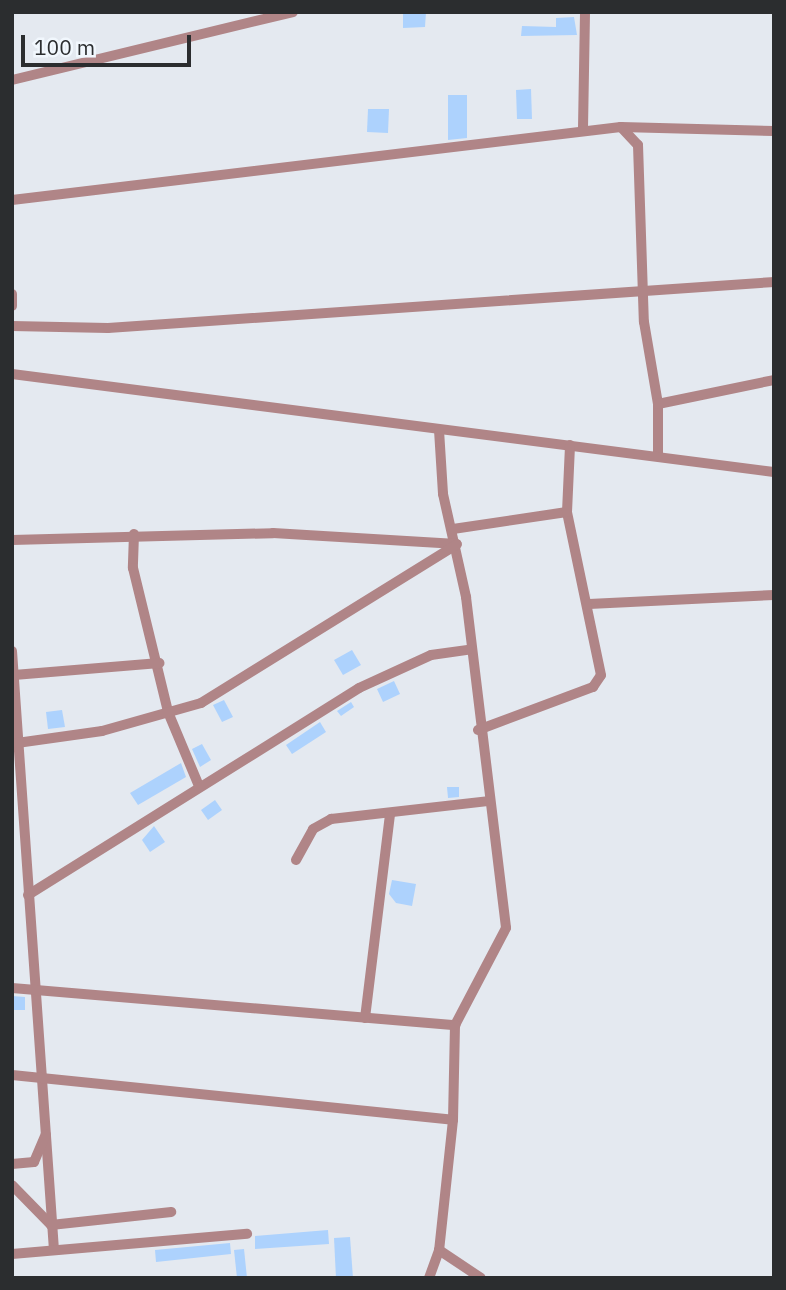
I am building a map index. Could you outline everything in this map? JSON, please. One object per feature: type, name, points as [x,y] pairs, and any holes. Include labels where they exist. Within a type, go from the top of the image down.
[{"type":"street","points":[[12,80],[293,12]]},
{"type":"street","points":[[583,128],[585,12]]},
{"type":"street","points":[[621,127],[638,145],[645,293],[658,404],[658,453]]},
{"type":"street","points":[[12,200],[583,128],[774,131]]},
{"type":"street","points":[[12,326],[108,328],[645,293],[773,281]]},
{"type":"street","points":[[12,294],[12,306]]},
{"type":"street","points":[[12,374],[439,430],[658,453],[774,472]]},
{"type":"street","points":[[658,404],[774,380]]},
{"type":"street","points":[[429,1278],[439,1250],[453,1119],[455,1025],[506,928],[478,730],[457,544],[443,494],[439,430]]},
{"type":"street","points":[[478,730],[593,687],[601,661],[567,512],[570,445]]},
{"type":"street","points":[[453,529],[567,512]]},
{"type":"street","points":[[12,540],[134,534],[362,535],[457,544]]},
{"type":"street","points":[[134,534],[133,569],[160,663],[168,712],[199,786]]},
{"type":"street","points":[[17,743],[90,733],[201,703],[457,544]]},
{"type":"street","points":[[589,604],[774,595]]},
{"type":"street","points":[[28,895],[83,866],[199,786],[359,688],[430,655],[468,650]]},
{"type":"street","points":[[12,651],[33,990],[48,1129],[54,1250]]},
{"type":"street","points":[[14,675],[160,663]]},
{"type":"street","points":[[296,860],[320,822],[490,801]]},
{"type":"street","points":[[365,1018],[390,814]]},
{"type":"street","points":[[12,988],[455,1025]]},
{"type":"street","points":[[12,1075],[453,1119]]},
{"type":"street","points":[[12,1164],[34,1162],[48,1129]]},
{"type":"street","points":[[12,1185],[51,1225]]},
{"type":"street","points":[[51,1225],[171,1212]]},
{"type":"street","points":[[12,1254],[247,1234]]},
{"type":"street","points":[[439,1250],[481,1278]]},
{"type":"building","points":[[403,12],[426,12],[425,27],[403,28]]},
{"type":"building","points":[[574,17],[577,35],[521,36],[522,26],[556,27],[556,18]]},
{"type":"building","points":[[531,89],[532,119],[517,119],[516,90]]},
{"type":"building","points":[[448,95],[467,95],[467,138],[448,140]]},
{"type":"building","points":[[368,109],[389,109],[388,133],[367,132]]},
{"type":"building","points":[[352,650],[361,665],[343,675],[334,660]]},
{"type":"building","points":[[394,681],[400,694],[383,702],[377,689]]},
{"type":"building","points":[[224,700],[233,717],[222,722],[213,705]]},
{"type":"building","points":[[351,702],[354,707],[341,716],[337,711]]},
{"type":"building","points":[[62,710],[65,727],[48,729],[46,712]]},
{"type":"building","points":[[320,722],[326,732],[292,754],[286,745]]},
{"type":"building","points":[[202,744],[211,760],[200,767],[192,749]]},
{"type":"building","points":[[181,763],[186,777],[138,805],[130,793]]},
{"type":"building","points":[[447,787],[459,787],[459,797],[448,798]]},
{"type":"building","points":[[215,800],[222,810],[208,820],[201,810]]},
{"type":"building","points":[[154,826],[165,842],[150,852],[142,840]]},
{"type":"building","points":[[392,880],[416,884],[412,906],[396,903],[389,894]]},
{"type":"building","points":[[12,996],[25,997],[25,1010],[12,1010]]},
{"type":"building","points":[[328,1230],[329,1244],[255,1249],[255,1236]]},
{"type":"building","points":[[350,1237],[353,1278],[336,1278],[334,1238]]},
{"type":"building","points":[[230,1243],[231,1254],[156,1262],[155,1250]]},
{"type":"building","points":[[244,1249],[247,1278],[237,1278],[234,1250]]}]
